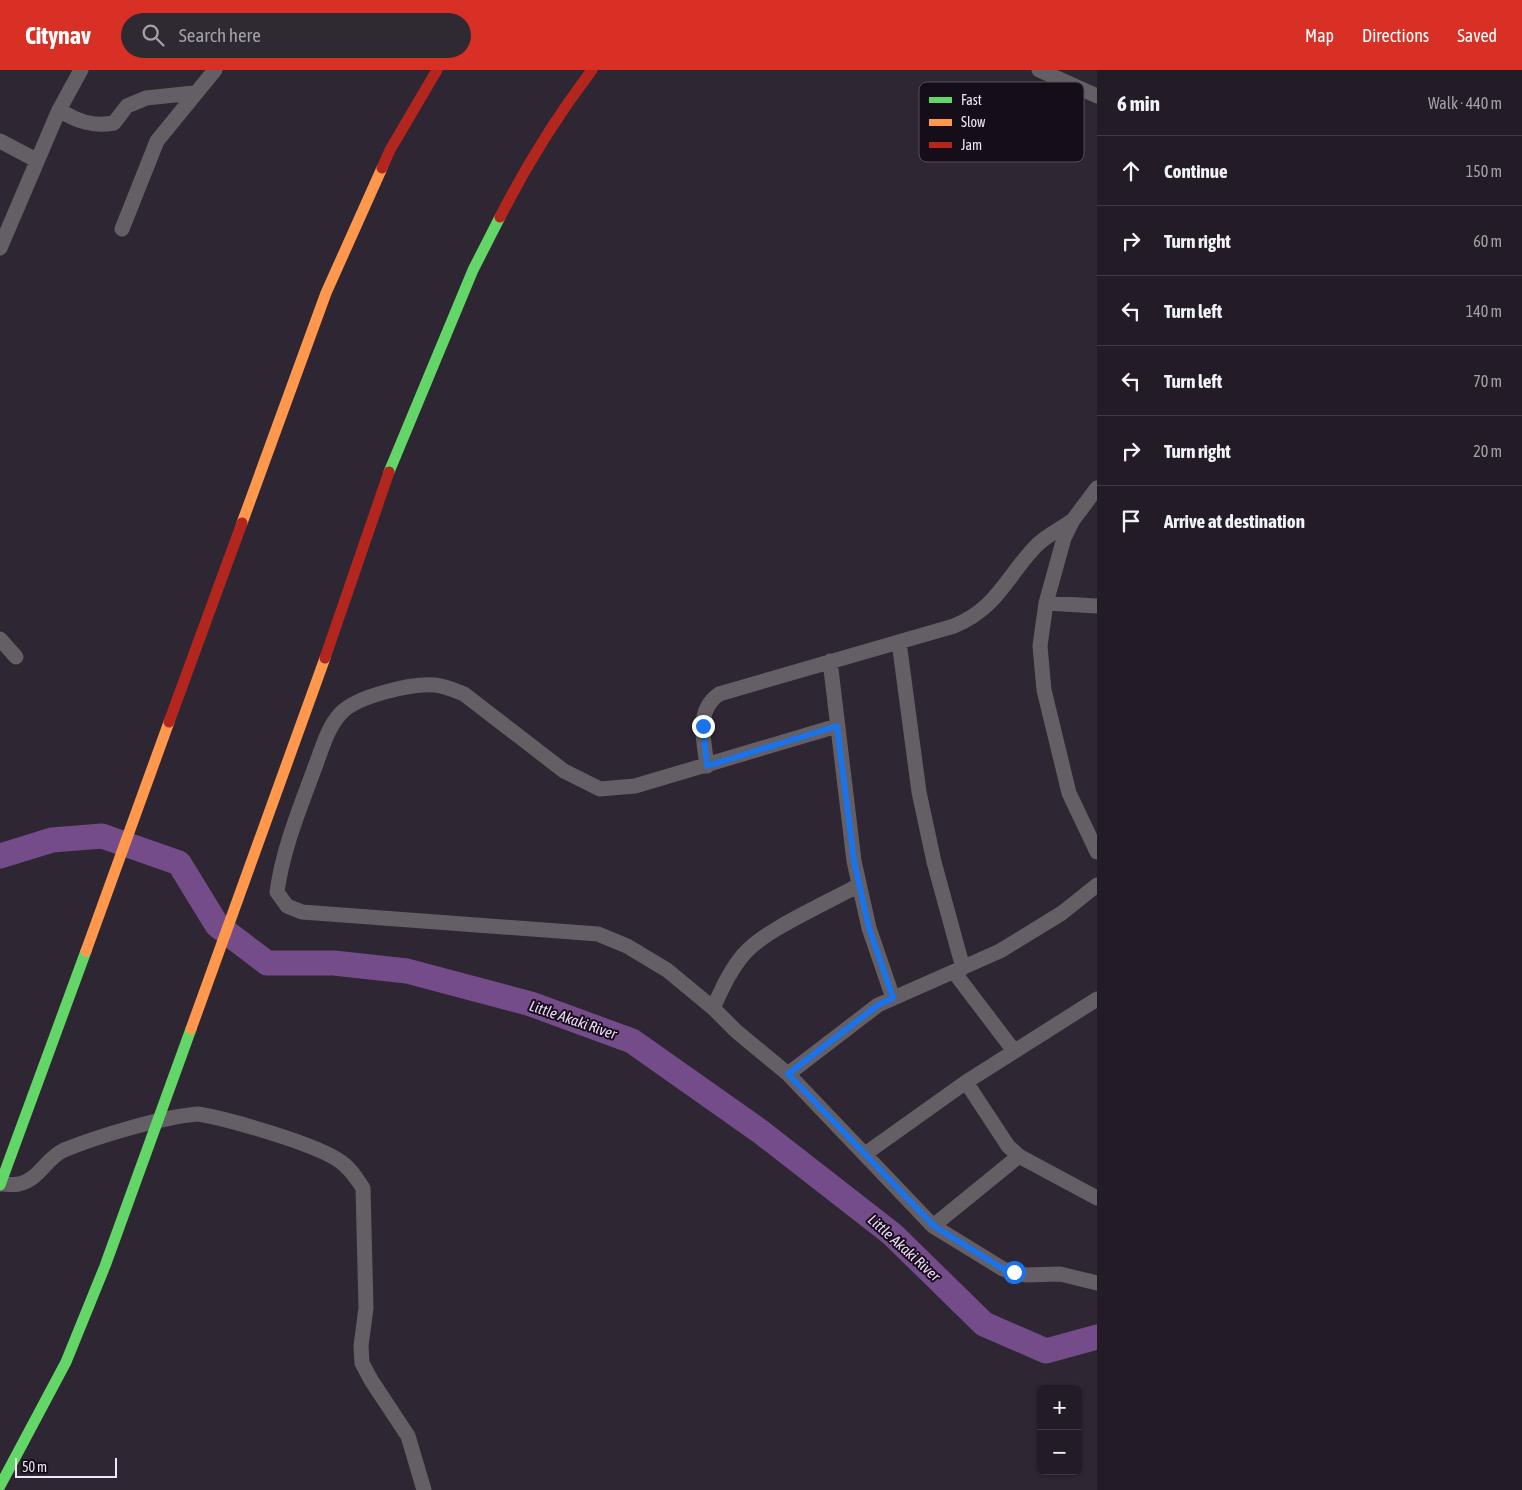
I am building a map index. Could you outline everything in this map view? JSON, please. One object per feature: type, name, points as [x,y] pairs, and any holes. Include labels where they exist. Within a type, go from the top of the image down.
[{"type":"highway","points":[[0,1185],[326,293],[390,150],[437,70]]},
{"type":"highway","points":[[1,1484],[66,1362],[105,1266],[336,628],[387,477],[473,270],[518,182],[571,98],[592,70]]},
{"type":"highway","points":[[7,1452],[20,1449]]},
{"type":"street","points":[[0,248],[36,160],[59,110],[81,70]]},
{"type":"street","points":[[122,229],[157,141],[194,93],[215,70]]},
{"type":"street","points":[[1040,70],[1066,82]]},
{"type":"street","points":[[1084,90],[1097,96]]},
{"type":"street","points":[[59,110],[76,120],[99,126],[114,123],[127,106],[146,98],[194,93]]},
{"type":"street","points":[[0,141],[36,160]]},
{"type":"street","points":[[1097,488],[1073,520],[1064,538],[1046,603],[1040,646],[1044,690],[1069,793],[1097,852]]},
{"type":"street","points":[[707,766],[703,726],[708,702],[719,694],[742,685],[899,642],[972,618],[991,603],[1036,546],[1073,520]]},
{"type":"street","points":[[1046,603],[1097,606]]},
{"type":"street","points":[[0,639],[16,657]]},
{"type":"street","points":[[899,642],[919,792],[958,970],[1014,1051]]},
{"type":"street","points":[[830,661],[854,861],[869,928],[893,998]]},
{"type":"street","points":[[837,726],[635,786],[600,789],[564,771],[464,694],[448,688],[433,685],[388,691],[359,699],[342,712],[330,728],[290,833],[277,892],[287,906],[302,912],[598,934],[627,946],[667,970],[788,1074],[934,1226],[1003,1269],[1026,1275],[1060,1274],[1097,1283]]},
{"type":"street","points":[[788,1074],[878,1005],[1000,951],[1062,913],[1097,885]]},
{"type":"street","points":[[713,1008],[730,972],[745,952],[777,929],[859,886]]},
{"type":"street","points":[[865,1154],[966,1082],[1097,999]]},
{"type":"street","points":[[966,1082],[1008,1146],[1019,1156],[1097,1198]]},
{"type":"street","points":[[0,1185],[19,1184],[35,1177],[49,1159],[64,1151],[127,1130],[185,1115],[198,1114],[302,1144],[339,1160],[353,1172],[363,1188],[366,1308],[360,1346],[362,1363],[370,1380],[408,1436],[424,1490]]},
{"type":"street","points":[[934,1226],[1019,1156]]},
{"type":"street","points":[[1,1484],[17,1490]]},
{"type":"waterway","name":"Little Akaki River","points":[[0,856],[52,840],[102,836],[179,863],[217,925],[267,963],[334,963],[407,971],[531,1004],[632,1041],[761,1132],[892,1234],[984,1324],[1046,1351],[1097,1337]]},
{"type":"traffic: fast","points":[[389,472],[473,270],[500,217]]},
{"type":"traffic: fast","points":[[0,1185],[86,951]]},
{"type":"traffic: fast","points":[[0,1486],[66,1362],[105,1266],[191,1029]]},
{"type":"traffic: slow","points":[[242,523],[326,293],[382,168]]},
{"type":"traffic: slow","points":[[191,1029],[325,658]]},
{"type":"traffic: slow","points":[[86,951],[169,722]]},
{"type":"traffic: jam","points":[[382,168],[390,150],[437,70]]},
{"type":"traffic: jam","points":[[500,217],[520,179],[543,142],[592,70]]},
{"type":"traffic: jam","points":[[325,658],[389,472]]},
{"type":"traffic: jam","points":[[169,722],[242,523]]},
{"type":"route","points":[[703,726],[707,766],[837,726],[854,861],[869,928],[893,998],[878,1005],[788,1074],[934,1226],[966,1248],[1003,1269],[1014,1272]]}]
